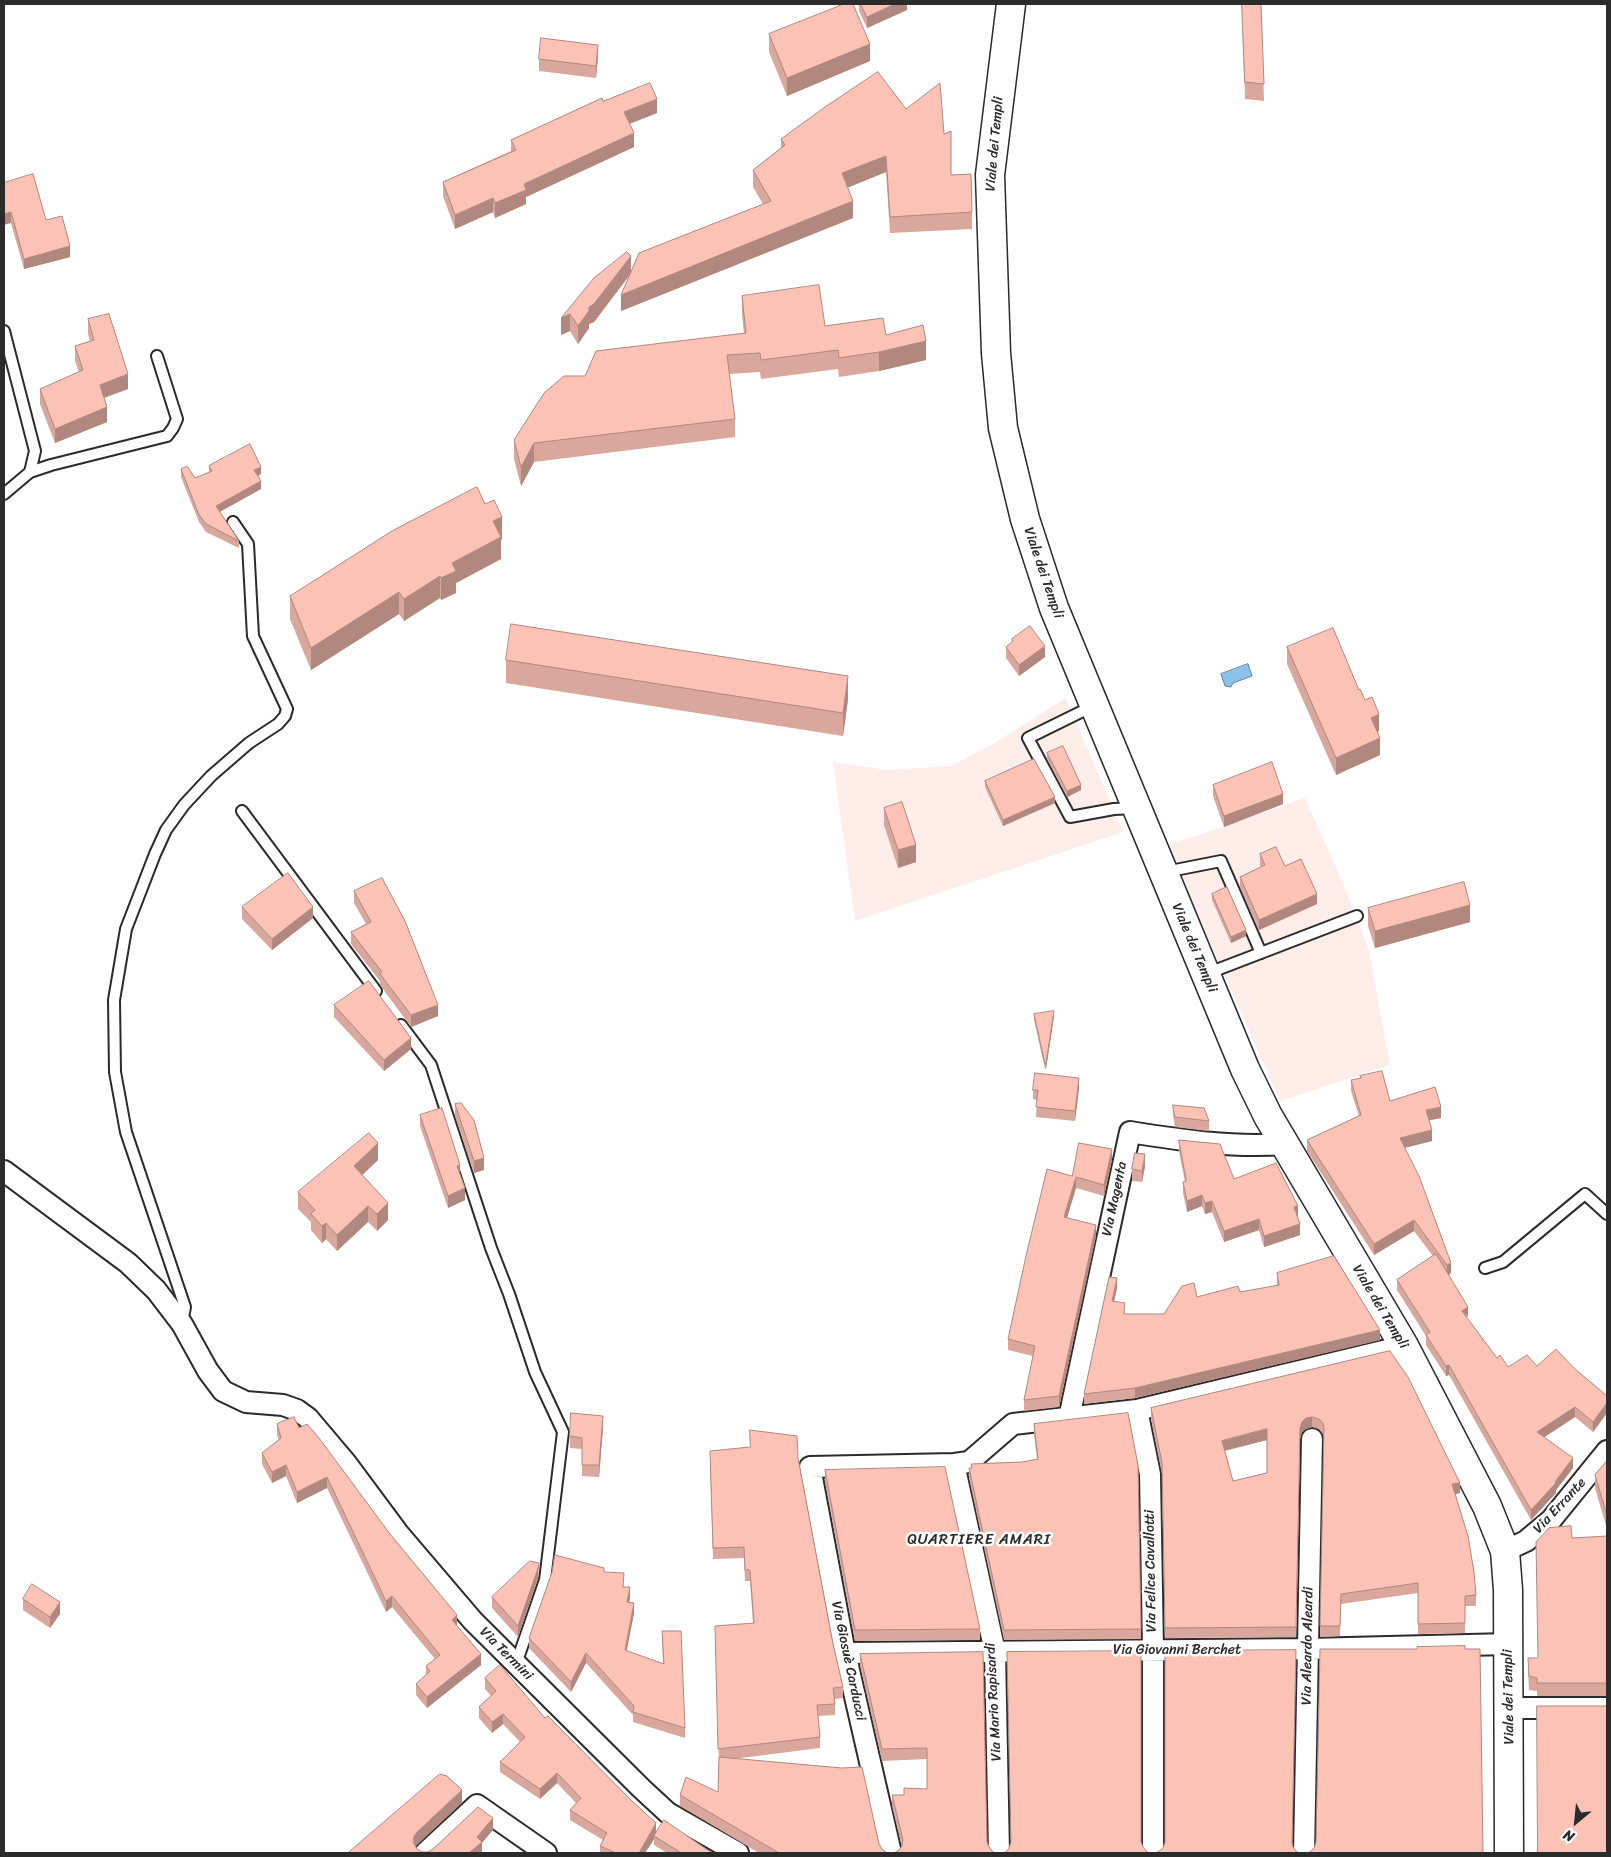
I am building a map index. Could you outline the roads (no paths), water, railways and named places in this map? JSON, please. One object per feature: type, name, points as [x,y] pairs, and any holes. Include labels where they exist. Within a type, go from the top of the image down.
[{"type":"main road","name":"Viale dei Templi","points":[[1011,4],[990,175],[996,352],[1003,428],[1025,519],[1048,590],[1094,706],[1245,1069],[1284,1144],[1404,1346],[1487,1506],[1505,1551],[1508,1590],[1510,1708],[1509,1853]]},
{"type":"street","name":"Via Magenta","points":[[1069,1418],[1130,1132],[1179,1140],[1255,1146],[1284,1144]]},
{"type":"street","points":[[4,1171],[128,1263],[156,1290],[182,1324]]},
{"type":"street","name":"Via Termini","points":[[182,1324],[208,1371],[223,1391],[246,1402],[284,1405],[297,1410],[308,1418],[346,1463],[398,1532],[473,1621],[668,1813],[738,1853]]},
{"type":"street","points":[[954,1464],[969,1462],[1013,1424],[1137,1410],[1404,1346]]},
{"type":"street","name":"Via Felice Cavallotti","points":[[1137,1410],[1150,1474],[1153,1650],[1153,1853]]},
{"type":"street","name":"Via Aleardo Aleardi","points":[[1304,1853],[1312,1439]]},
{"type":"street","name":"Via Errante","points":[[1505,1551],[1526,1541],[1551,1520],[1607,1450]]},
{"type":"street","name":"Via Giosuè Carducci","points":[[891,1853],[845,1652],[810,1468],[954,1464]]},
{"type":"street","name":"Via Mario Rapisardi","points":[[954,1464],[995,1652],[999,1853]]},
{"type":"street","name":"Via Giovanni Berchet","points":[[845,1652],[1308,1649],[1508,1644]]},
{"type":"street","points":[[1510,1708],[1607,1708]]},
{"type":"street","points":[[425,1853],[477,1805],[546,1853]]},
{"type":"lane","points":[[4,331],[35,451],[30,472]]},
{"type":"lane","points":[[4,494],[30,472],[51,464],[167,436],[173,428],[176,419],[157,356]]},
{"type":"lane","points":[[182,1324],[185,1307],[126,1132],[114,1072],[114,1000],[126,930],[166,830],[184,804],[211,776],[249,743],[278,724],[285,716],[287,709],[253,636],[248,544],[234,522]]},
{"type":"lane","points":[[1094,706],[1028,738],[1070,817],[1136,808]]},
{"type":"lane","points":[[242,811],[384,1002]]},
{"type":"lane","points":[[1162,873],[1221,861],[1261,953]]},
{"type":"lane","points":[[1205,974],[1357,916]]},
{"type":"lane","points":[[395,1017],[431,1065],[491,1248],[510,1294],[534,1372],[564,1432],[544,1580],[516,1664]]},
{"type":"lane","points":[[1485,1268],[1503,1262],[1585,1194],[1607,1214]]},
{"type":"water","points":[[1248,664],[1252,676],[1233,683],[1231,687],[1225,686],[1221,674]]},
{"type":"district","name":"QUARTIERE AMARI","points":[[979,1540]]}]
